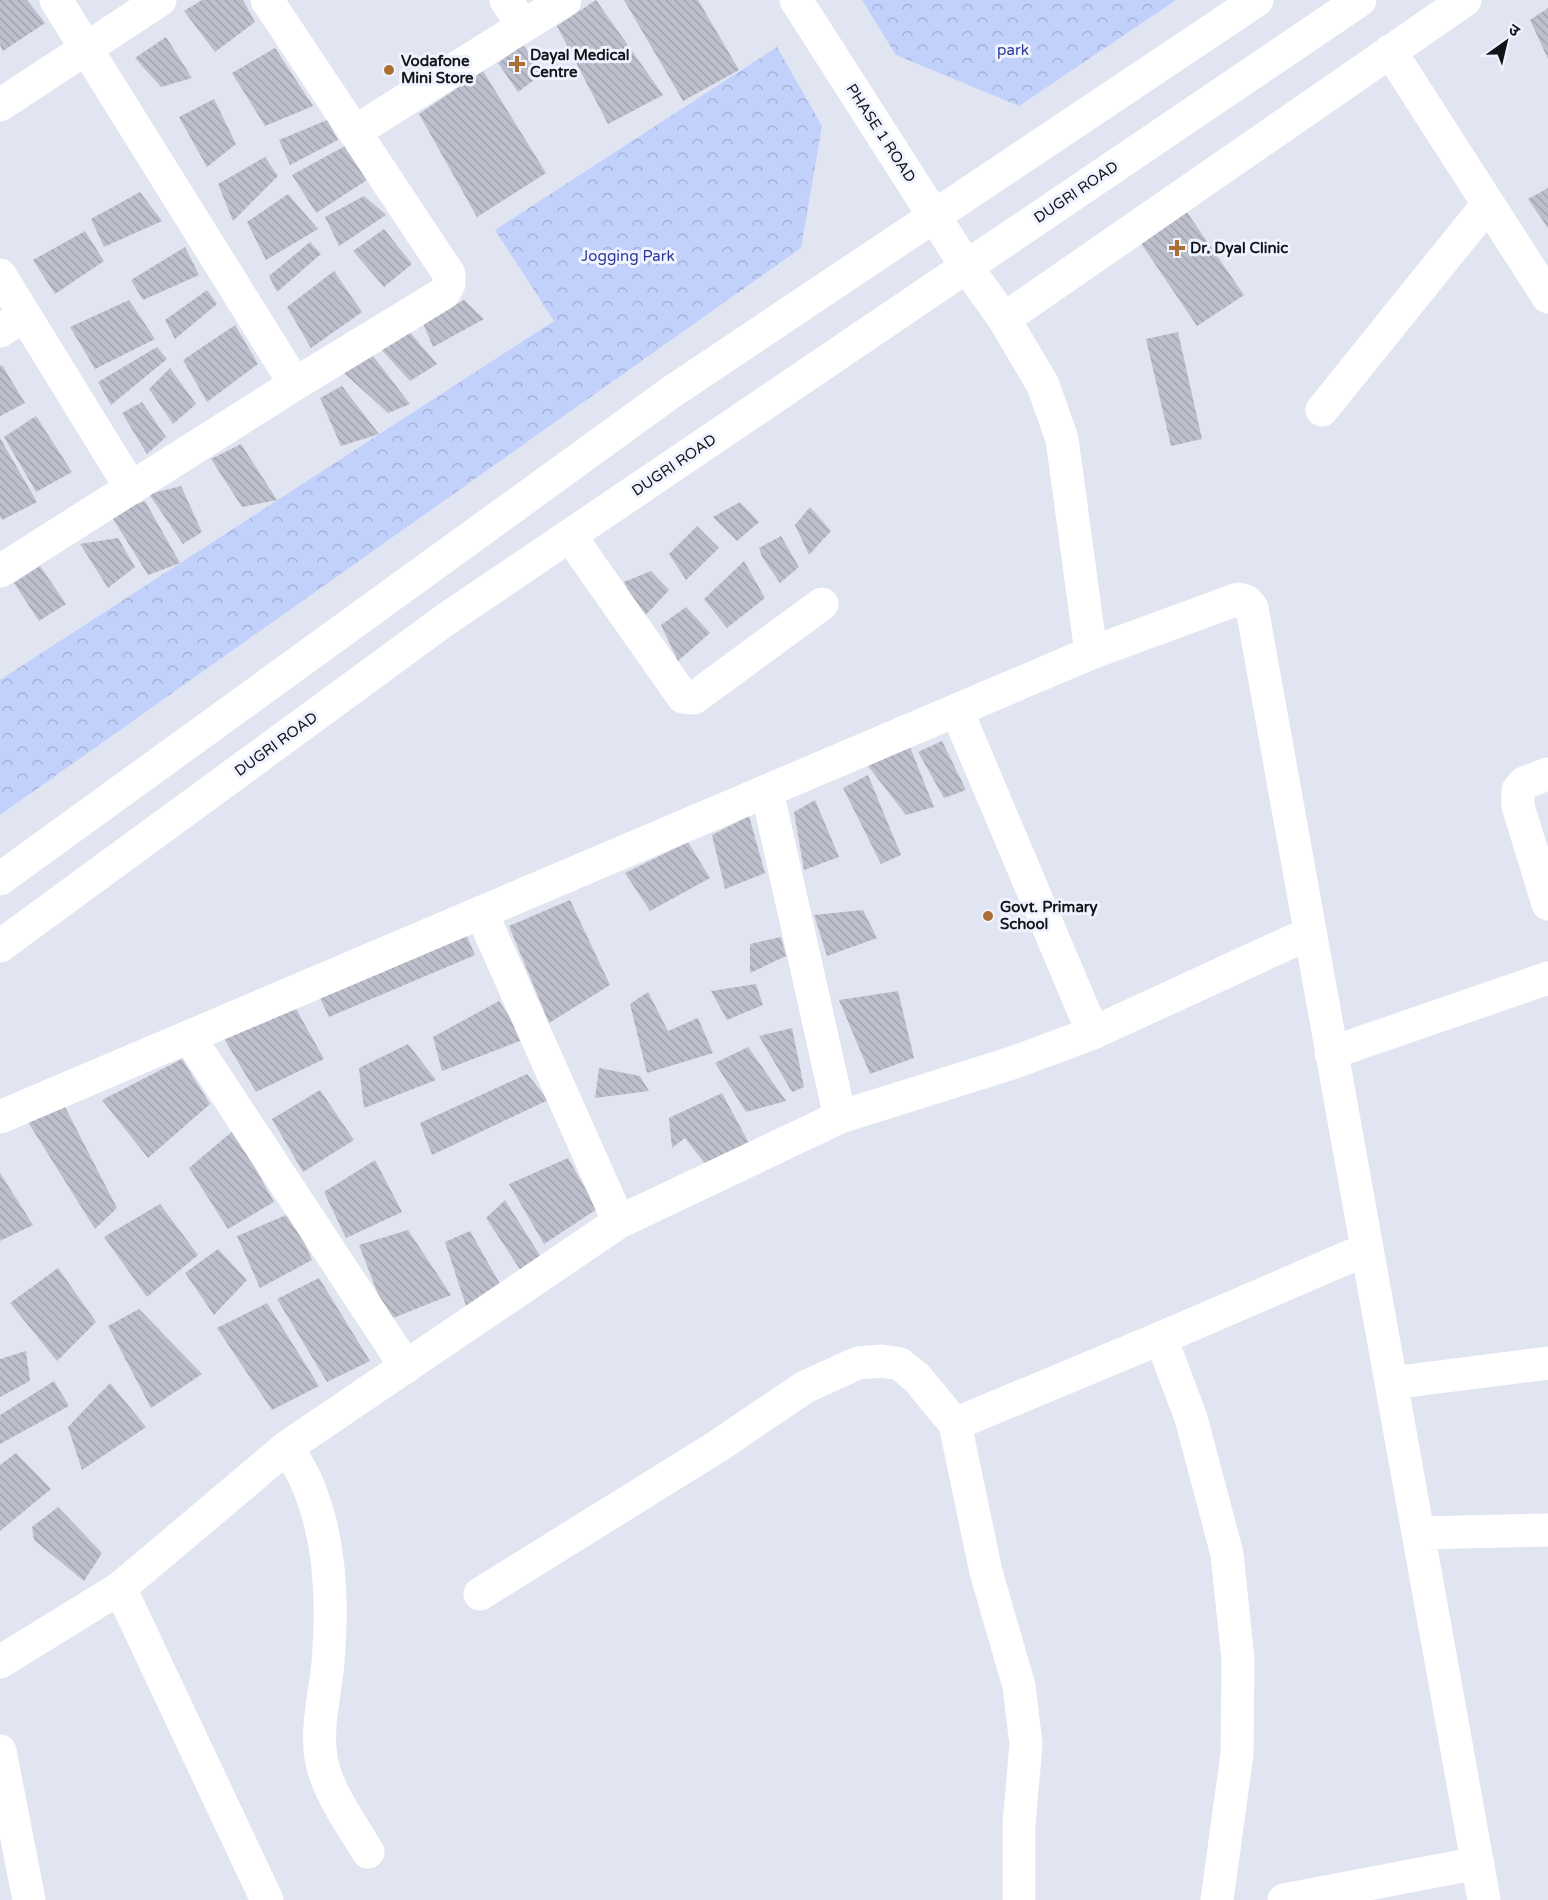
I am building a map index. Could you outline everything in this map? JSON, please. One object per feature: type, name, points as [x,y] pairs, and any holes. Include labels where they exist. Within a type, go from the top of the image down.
[{"type":"street","points":[[56,0],[295,384]]},
{"type":"street","points":[[0,105],[159,0]]},
{"type":"street","points":[[0,572],[295,384],[444,293],[449,284],[449,274],[267,0]]},
{"type":"street","points":[[356,131],[514,13],[565,0]]},
{"type":"street","name":"PHASE 1 ROAD","points":[[796,0],[966,266],[1004,319],[1043,386],[1062,439],[1091,653]]},
{"type":"street","points":[[0,879],[670,393],[1257,0]]},
{"type":"street","name":"DUGRI ROAD","points":[[0,946],[445,620],[1360,0]]},
{"type":"street","points":[[1004,319],[1465,0]]},
{"type":"street","points":[[1390,51],[1548,297]]},
{"type":"street","points":[[1322,410],[1488,204]]},
{"type":"street","points":[[0,275],[12,323],[131,488]]},
{"type":"street","points":[[570,536],[683,697],[694,698],[822,604]]},
{"type":"street","points":[[0,1117],[1091,653],[1238,599],[1246,601],[1252,608],[1365,1250],[1484,1900]]},
{"type":"street","points":[[957,711],[1093,1033]]},
{"type":"street","points":[[1548,774],[1524,783],[1518,790],[1518,806],[1548,904]]},
{"type":"street","points":[[767,791],[840,1117]]},
{"type":"street","points":[[482,912],[619,1222]]},
{"type":"street","points":[[0,1662],[120,1588],[287,1447],[619,1222],[840,1117],[1012,1063],[1093,1033],[1310,933]]},
{"type":"street","points":[[1331,1053],[1548,978]]},
{"type":"street","points":[[189,1037],[406,1367]]},
{"type":"street","points":[[955,1424],[1365,1250]]},
{"type":"street","points":[[1161,1338],[1191,1418],[1227,1554],[1238,1660],[1237,1754],[1217,1900]]},
{"type":"street","points":[[480,1594],[718,1446],[805,1387],[858,1364],[882,1361],[900,1364],[917,1378],[955,1424],[986,1572],[1019,1686],[1026,1744],[1019,1826],[1020,1900]]},
{"type":"street","points":[[1391,1383],[1548,1363]]},
{"type":"street","points":[[287,1447],[307,1483],[317,1512],[327,1569],[332,1615],[319,1734],[322,1761],[334,1795],[368,1852]]},
{"type":"street","points":[[1418,1533],[1548,1530]]},
{"type":"street","points":[[120,1588],[267,1900]]},
{"type":"street","points":[[0,1752],[27,1884]]},
{"type":"street","points":[[0,1839],[27,1884]]},
{"type":"street","points":[[1284,1900],[1478,1863]]},
{"type":"green space","name":"park","points":[[862,0],[1176,0],[1019,106],[896,55]]},
{"type":"green space","name":"Jogging Park","points":[[777,47],[822,126],[801,248],[0,815],[0,680],[554,321],[495,230]]},
{"type":"building","points":[[0,0],[27,0],[45,23],[3,51],[0,45]]},
{"type":"building","points":[[202,0],[243,0],[255,22],[215,52],[184,11]]},
{"type":"building","points":[[596,0],[663,95],[608,124],[557,26]]},
{"type":"building","points":[[624,0],[698,0],[739,70],[683,101]]},
{"type":"building","points":[[1548,8],[1548,59],[1530,20]]},
{"type":"building","points":[[166,37],[192,78],[161,87],[135,58]]},
{"type":"building","points":[[523,45],[543,73],[518,92],[498,63]]},
{"type":"building","points":[[275,48],[313,106],[265,126],[232,73]]},
{"type":"building","points":[[483,71],[546,173],[477,217],[419,114]]},
{"type":"building","points":[[214,99],[236,144],[207,167],[179,117]]},
{"type":"building","points":[[327,120],[338,140],[290,165],[279,140]]},
{"type":"building","points":[[345,146],[367,180],[316,213],[292,175]]},
{"type":"building","points":[[265,157],[278,176],[233,221],[218,184]]},
{"type":"building","points":[[1548,188],[1548,228],[1528,199]]},
{"type":"building","points":[[140,192],[162,221],[104,247],[91,219]]},
{"type":"building","points":[[288,194],[318,229],[266,260],[247,222]]},
{"type":"building","points":[[364,196],[386,215],[339,246],[325,217]]},
{"type":"building","points":[[1184,208],[1244,295],[1197,326],[1138,239]]},
{"type":"building","points":[[384,229],[412,264],[384,287],[353,251]]},
{"type":"building","points":[[85,231],[104,261],[55,294],[33,260]]},
{"type":"building","points":[[310,242],[321,254],[277,292],[269,276]]},
{"type":"building","points":[[185,247],[199,275],[143,300],[131,280]]},
{"type":"building","points":[[334,271],[362,312],[311,348],[287,307]]},
{"type":"building","points":[[207,290],[217,304],[175,339],[165,320]]},
{"type":"building","points":[[129,300],[155,339],[95,369],[70,327]]},
{"type":"building","points":[[464,300],[484,319],[433,347],[423,323]]},
{"type":"building","points":[[235,325],[258,364],[207,402],[183,360]]},
{"type":"building","points":[[408,330],[437,364],[410,381],[379,347]]},
{"type":"building","points":[[1178,332],[1202,439],[1171,446],[1146,339]]},
{"type":"building","points":[[157,347],[167,359],[111,405],[98,382]]},
{"type":"building","points":[[373,356],[410,404],[388,413],[344,373]]},
{"type":"building","points":[[2,365],[25,403],[0,416],[0,366]]},
{"type":"building","points":[[170,368],[196,404],[173,424],[149,389]]},
{"type":"building","points":[[342,386],[379,434],[341,446],[320,398]]},
{"type":"building","points":[[142,402],[166,437],[147,454],[122,413]]},
{"type":"building","points":[[36,416],[72,472],[36,492],[4,437]]},
{"type":"building","points":[[0,438],[37,502],[2,520],[0,516]]},
{"type":"building","points":[[241,444],[277,500],[242,507],[211,459]]},
{"type":"building","points":[[181,486],[202,532],[183,544],[149,494]]},
{"type":"building","points":[[145,501],[180,563],[148,575],[110,514]]},
{"type":"building","points":[[740,502],[759,522],[737,541],[713,517]]},
{"type":"building","points":[[810,507],[831,531],[809,555],[795,525]]},
{"type":"building","points":[[697,526],[719,548],[686,580],[669,554]]},
{"type":"building","points":[[781,536],[799,567],[780,583],[762,557],[759,548]]},
{"type":"building","points":[[118,538],[135,567],[108,588],[80,544]]},
{"type":"building","points":[[744,561],[765,598],[727,628],[704,599]]},
{"type":"building","points":[[40,566],[66,604],[39,621],[14,583]]},
{"type":"building","points":[[651,571],[669,590],[641,620],[624,582]]},
{"type":"building","points":[[686,607],[710,633],[678,661],[661,625]]},
{"type":"building","points":[[942,741],[966,790],[944,798],[918,752]]},
{"type":"building","points":[[910,747],[934,807],[906,815],[868,766]]},
{"type":"building","points":[[868,775],[901,855],[881,864],[843,788]]},
{"type":"building","points":[[815,800],[839,857],[804,870],[794,812]]},
{"type":"building","points":[[749,816],[765,873],[725,889],[712,835]]},
{"type":"building","points":[[688,842],[710,878],[650,911],[625,873]]},
{"type":"building","points":[[570,900],[610,985],[549,1023],[509,926]]},
{"type":"building","points":[[863,910],[877,938],[827,956],[814,915]]},
{"type":"building","points":[[464,930],[475,955],[329,1017],[320,998]]},
{"type":"building","points":[[781,937],[786,956],[750,973],[750,944]]},
{"type":"building","points":[[756,984],[763,1005],[727,1020],[711,991]]},
{"type":"building","points":[[898,991],[914,1058],[870,1074],[839,1000]]},
{"type":"building","points":[[648,992],[668,1031],[698,1018],[713,1053],[647,1073],[630,1004]]},
{"type":"building","points":[[499,1001],[525,1039],[442,1071],[433,1037]]},
{"type":"building","points":[[295,1007],[324,1059],[256,1092],[223,1037]]},
{"type":"building","points":[[792,1028],[804,1087],[792,1092],[759,1036]]},
{"type":"building","points":[[408,1044],[436,1080],[364,1108],[359,1068]]},
{"type":"building","points":[[748,1047],[786,1101],[746,1112],[715,1063]]},
{"type":"building","points":[[182,1059],[210,1104],[148,1158],[102,1100]]},
{"type":"building","points":[[599,1068],[640,1076],[649,1091],[595,1098]]},
{"type":"building","points":[[527,1074],[548,1100],[432,1155],[420,1123]]},
{"type":"building","points":[[320,1090],[354,1140],[303,1172],[272,1119]]},
{"type":"building","points":[[722,1093],[750,1145],[707,1166],[685,1138],[672,1148],[669,1118]]},
{"type":"building","points":[[65,1107],[117,1208],[95,1229],[28,1122]]},
{"type":"building","points":[[234,1130],[274,1202],[228,1229],[189,1168]]},
{"type":"building","points":[[568,1158],[597,1209],[544,1244],[509,1184]]},
{"type":"building","points":[[375,1160],[402,1212],[346,1238],[324,1192]]},
{"type":"building","points":[[0,1173],[33,1225],[0,1241]]},
{"type":"building","points":[[505,1200],[541,1257],[521,1271],[486,1218]]},
{"type":"building","points":[[160,1204],[198,1255],[147,1297],[104,1237]]},
{"type":"building","points":[[291,1213],[312,1260],[260,1288],[237,1236]]},
{"type":"building","points":[[408,1230],[451,1295],[388,1320],[359,1245]]},
{"type":"building","points":[[470,1231],[500,1284],[466,1306],[445,1242]]},
{"type":"building","points":[[218,1249],[247,1280],[214,1315],[185,1273]]},
{"type":"building","points":[[58,1268],[96,1322],[57,1361],[10,1303]]},
{"type":"building","points":[[319,1278],[370,1361],[327,1382],[277,1299]]},
{"type":"building","points":[[267,1303],[319,1386],[272,1410],[217,1328]]},
{"type":"building","points":[[139,1309],[202,1374],[151,1408],[108,1326]]},
{"type":"building","points":[[26,1351],[30,1381],[0,1397],[0,1359]]},
{"type":"building","points":[[54,1381],[69,1406],[0,1444],[0,1415]]},
{"type":"building","points":[[110,1383],[146,1427],[82,1470],[68,1427]]},
{"type":"building","points":[[16,1453],[51,1489],[0,1531],[0,1465]]},
{"type":"building","points":[[58,1507],[102,1553],[84,1581],[34,1540],[32,1527]]},
{"type":"place","name":"Dayal Medical Centre","points":[[517,64]]},
{"type":"place","name":"Vodafone Mini Store","points":[[389,70]]},
{"type":"place","name":"Dr. Dyal Clinic","points":[[1177,248]]},
{"type":"place","name":"Govt. Primary School","points":[[988,916]]}]
